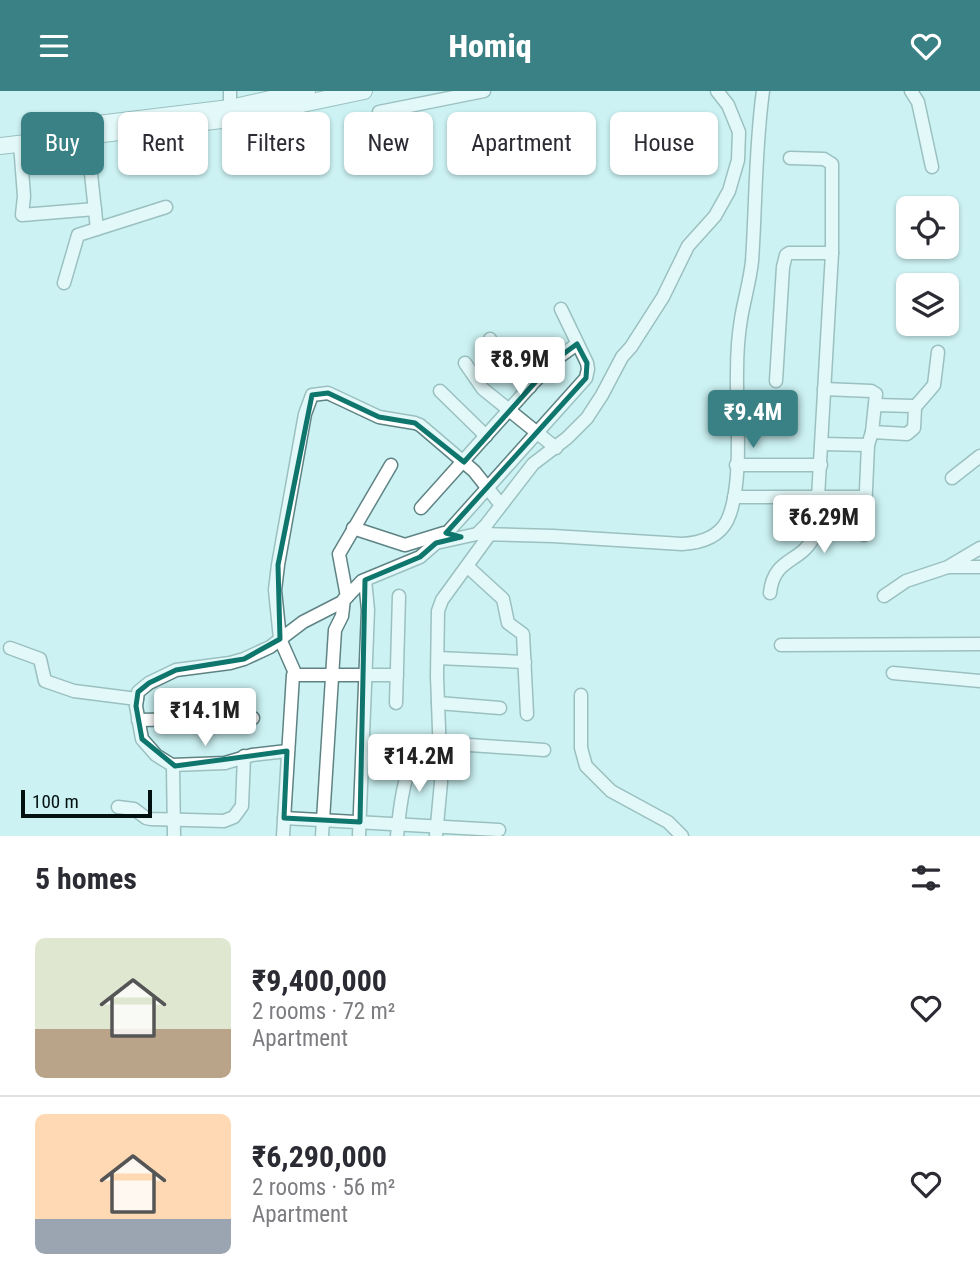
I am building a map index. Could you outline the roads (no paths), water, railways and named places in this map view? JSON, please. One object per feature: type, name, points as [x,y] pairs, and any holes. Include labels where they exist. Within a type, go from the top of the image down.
[{"type":"main road","points":[[104,133],[307,91]]},
{"type":"main road","points":[[0,136],[364,91]]},
{"type":"main road","points":[[0,146],[20,144]]},
{"type":"street","points":[[379,112],[484,91]]},
{"type":"street","points":[[477,534],[533,464],[587,418],[603,395],[622,357],[663,297],[688,246],[715,216],[729,191],[738,160],[739,132],[728,106],[717,91]]},
{"type":"street","points":[[287,751],[244,756],[225,764],[173,766],[156,755],[142,739],[138,720],[138,692],[169,673],[189,667],[244,659],[270,647],[303,622],[329,610],[365,580],[420,557],[436,543],[477,534],[491,534],[682,544],[699,543],[720,531],[734,497],[739,334],[751,264],[758,122],[763,91]]},
{"type":"street","points":[[911,91],[918,102],[932,167]]},
{"type":"street","points":[[20,144],[24,196],[22,215],[95,209]]},
{"type":"street","points":[[769,593],[775,572],[813,542],[816,532],[832,253],[832,164],[824,159],[790,158]]},
{"type":"street","points":[[91,175],[97,229]]},
{"type":"street","points":[[64,283],[78,235],[166,208]]},
{"type":"street","points":[[776,380],[782,267],[786,255],[832,253]]},
{"type":"street","points":[[447,533],[586,378],[587,363],[561,309]]},
{"type":"street","points":[[490,339],[501,360],[530,387]]},
{"type":"street","points":[[421,508],[555,360],[577,344]]},
{"type":"street","points":[[872,432],[910,433],[914,428],[915,407],[934,385],[938,352]]},
{"type":"street","points":[[465,363],[476,381],[556,447]]},
{"type":"street","points":[[824,389],[871,391],[876,394],[868,445],[864,535]]},
{"type":"street","points":[[440,391],[486,436]]},
{"type":"street","points":[[295,673],[280,639],[275,602],[278,565],[305,414],[312,395],[328,393],[379,417],[415,423],[474,471],[501,505]]},
{"type":"street","points":[[875,405],[915,407]]},
{"type":"street","points":[[822,444],[868,445]]},
{"type":"street","points":[[951,478],[980,456]]},
{"type":"street","points":[[322,836],[335,630],[342,616],[345,598],[339,554],[391,465]]},
{"type":"street","points":[[736,465],[821,465]]},
{"type":"street","points":[[734,497],[865,497]]},
{"type":"street","points":[[353,528],[405,545],[437,534],[447,533],[461,537]]},
{"type":"street","points":[[436,831],[441,782],[438,703],[440,605],[491,534]]},
{"type":"street","points":[[884,596],[906,581],[948,567],[980,548]]},
{"type":"street","points":[[468,567],[503,599],[508,623],[524,637],[527,714]]},
{"type":"street","points":[[948,567],[980,567]]},
{"type":"street","points":[[359,836],[368,610],[365,580]]},
{"type":"street","points":[[396,703],[399,596]]},
{"type":"street","points":[[781,645],[980,644]]},
{"type":"street","points":[[10,648],[40,659],[45,681],[74,691],[137,699]]},
{"type":"street","points":[[438,657],[525,662]]},
{"type":"street","points":[[295,673],[397,675]]},
{"type":"street","points":[[283,836],[292,677],[295,673]]},
{"type":"street","points":[[893,673],[980,681]]},
{"type":"street","points":[[580,695],[581,748],[586,766],[611,791],[668,822],[681,836]]},
{"type":"street","points":[[438,703],[500,708]]},
{"type":"street","points":[[138,720],[253,718]]},
{"type":"street","points":[[398,830],[408,770],[426,746],[440,743],[544,750]]},
{"type":"street","points":[[118,807],[134,809],[146,818],[224,821],[234,817],[242,806],[244,756]]},
{"type":"street","points":[[173,766],[174,836]]},
{"type":"street","points":[[284,818],[360,822],[398,830],[499,830]]}]
